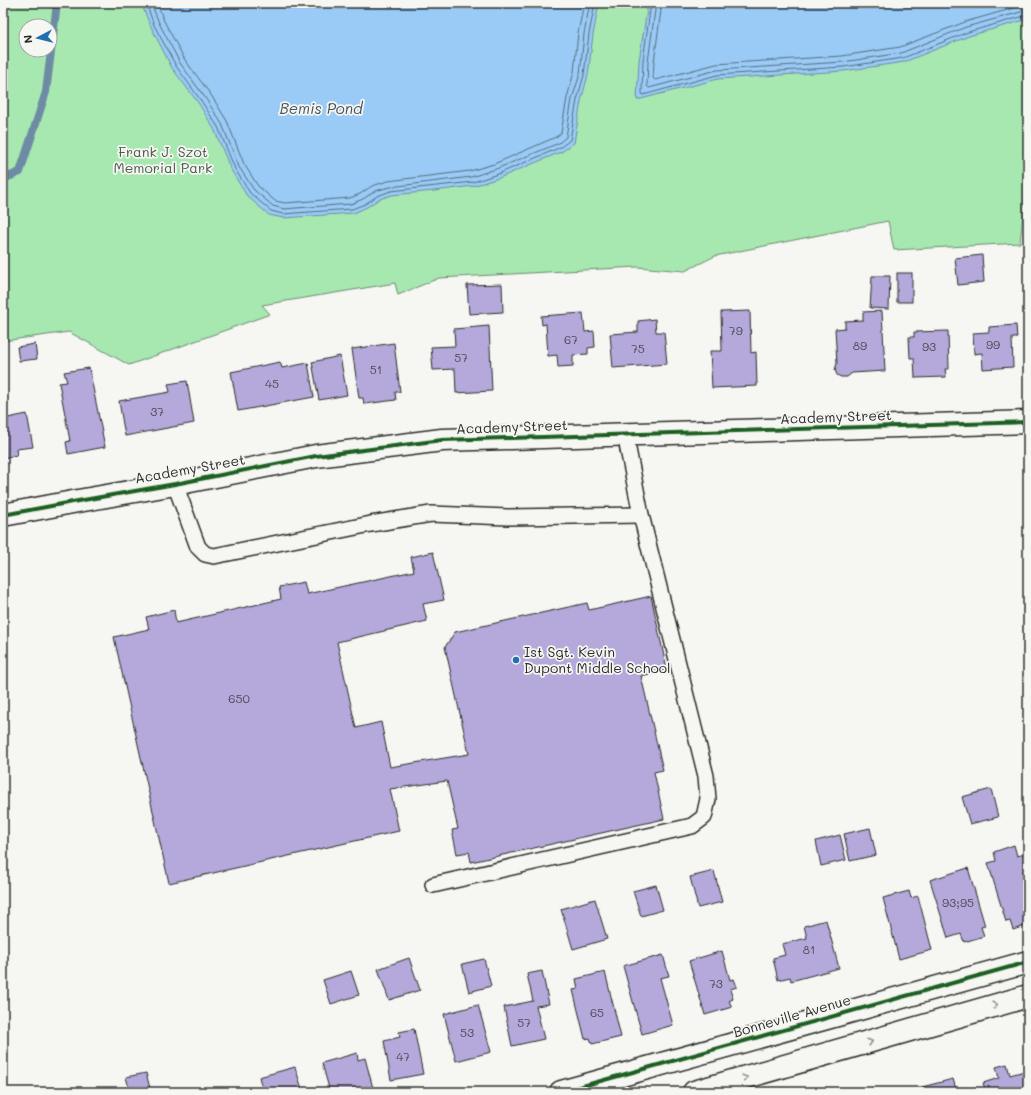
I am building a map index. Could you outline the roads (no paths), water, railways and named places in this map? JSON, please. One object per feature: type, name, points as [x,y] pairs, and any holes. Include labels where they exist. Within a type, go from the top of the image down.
[{"type":"street","name":"Academy Street","points":[[3,515],[78,500],[175,484],[316,456],[442,440],[1028,422]]},
{"type":"street","name":"Bonneville Avenue","points":[[561,1092],[1028,962]]},
{"type":"street","points":[[694,1092],[1028,996]]},
{"type":"lane","points":[[433,885],[692,826],[704,817],[708,799],[706,776],[641,515],[626,434]]},
{"type":"lane","points":[[175,484],[198,547],[205,554],[214,556],[371,524],[430,514],[508,517],[641,515]]},
{"type":"water","name":"Bemis Pond","points":[[141,3],[599,3],[588,75],[581,101],[574,143],[563,151],[499,178],[473,186],[392,195],[379,199],[354,213],[283,218],[269,215],[247,196],[231,170],[214,129],[199,104],[172,68],[151,27]]},
{"type":"water","points":[[648,3],[1028,3],[1028,19],[969,36],[904,62],[844,71],[718,79],[637,100],[639,61]]},
{"type":"waterway","points":[[3,179],[20,172],[46,92],[57,3]]},
{"type":"place","name":"Ist Sgt. Kevin Dupont Middle School","points":[[516,660]]},
{"type":"park label","name":"Frank J. Szot Memorial Park","points":[[163,160]]}]
